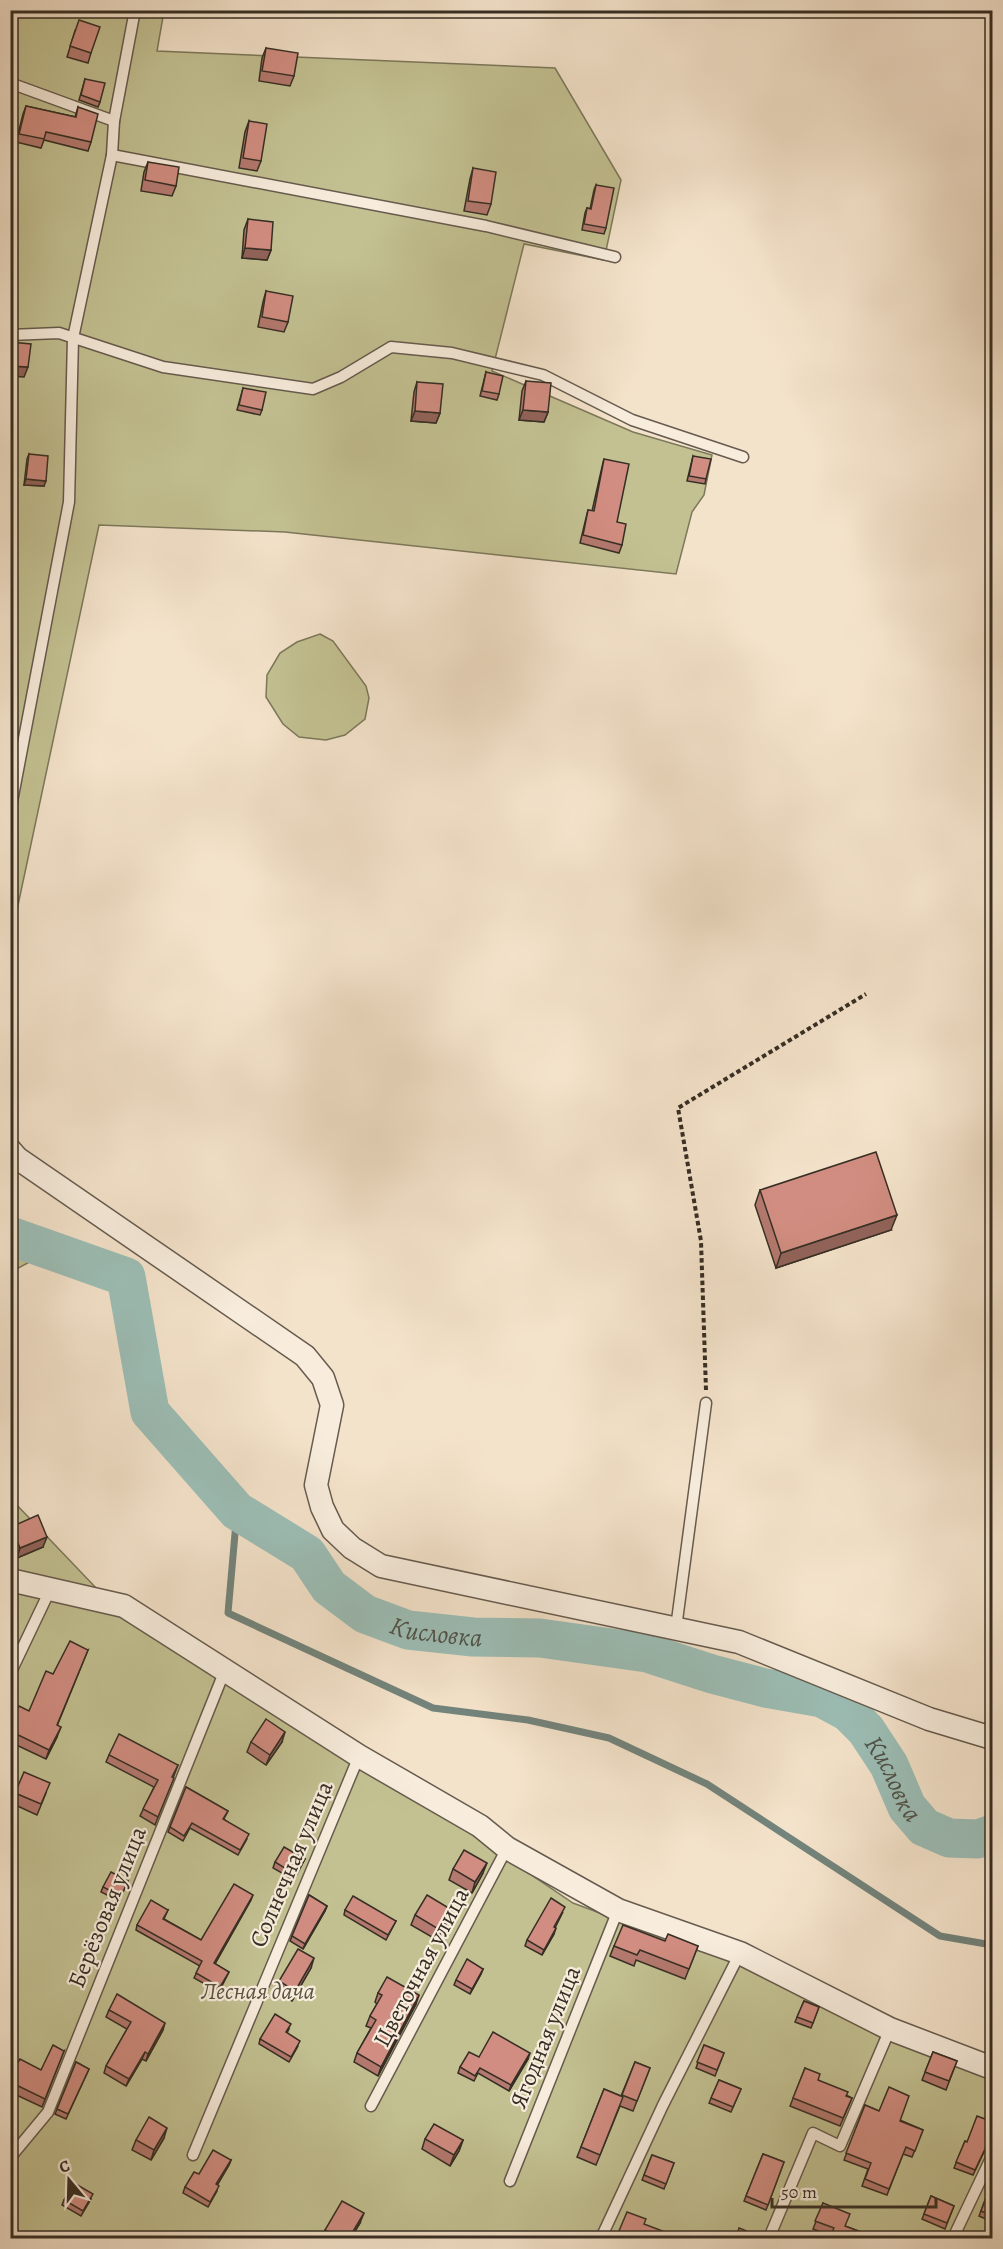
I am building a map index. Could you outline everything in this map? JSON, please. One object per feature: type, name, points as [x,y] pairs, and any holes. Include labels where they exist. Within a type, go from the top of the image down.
[{"type":"street","points":[[10,1150],[17,1158],[305,1356],[316,1367],[323,1378],[332,1405],[316,1485],[322,1507],[333,1530],[352,1548],[381,1566],[739,1642],[929,1719],[993,1738]]},
{"type":"street","points":[[10,1580],[124,1606],[359,1756],[480,1826],[507,1848],[618,1910],[740,1953],[890,2029],[993,2068]]},
{"type":"lane","points":[[10,812],[69,502],[73,338],[112,155],[114,121],[135,10]]},
{"type":"lane","points":[[10,83],[114,121]]},
{"type":"lane","points":[[112,155],[486,226],[615,257]]},
{"type":"lane","points":[[10,334],[59,333],[163,367],[313,389],[341,377],[391,347],[452,353],[543,375],[632,420],[743,457]]},
{"type":"lane","points":[[676,1628],[706,1402]]},
{"type":"lane","points":[[10,1674],[50,1590]]},
{"type":"lane","name":"Берёзовая улица","points":[[14,2152],[48,2112],[225,1670]]},
{"type":"lane","name":"Солнечная улица","points":[[193,2156],[359,1756]]},
{"type":"lane","name":"Цветочная улица","points":[[371,2106],[507,1848]]},
{"type":"lane","name":"Ягодная улица","points":[[510,2181],[618,1910]]},
{"type":"lane","points":[[601,2238],[663,2105],[740,1953]]},
{"type":"lane","points":[[769,2238],[813,2133],[840,2146],[890,2029]]},
{"type":"lane","points":[[953,2238],[993,2157]]},
{"type":"path","points":[[706,1402],[701,1241],[678,1108],[866,994]]},
{"type":"green space","points":[[11,11],[164,11],[157,51],[555,68],[621,180],[604,260],[524,244],[492,371],[633,432],[712,455],[704,495],[692,512],[676,574],[285,532],[99,525],[11,938]]},
{"type":"green space","points":[[320,634],[333,641],[366,686],[369,698],[365,719],[345,735],[326,740],[299,737],[283,724],[266,697],[267,675],[280,653],[297,642]]},
{"type":"green space","points":[[11,1242],[37,1258],[11,1272]]},
{"type":"green space","name":"Лесная дача","points":[[13,1501],[119,1612],[437,1811],[573,1903],[992,2059],[992,2238],[11,2238],[10,1502]]},
{"type":"building","points":[[79,20],[100,27],[91,53],[70,46]]},
{"type":"building","points":[[266,48],[298,53],[294,76],[262,71]]},
{"type":"building","points":[[85,79],[105,83],[100,102],[81,95]]},
{"type":"building","points":[[26,106],[76,117],[78,107],[98,114],[91,142],[46,132],[44,139],[19,134]]},
{"type":"building","points":[[249,121],[267,124],[261,161],[243,158]]},
{"type":"building","points":[[148,162],[179,167],[176,186],[145,180]]},
{"type":"building","points":[[473,168],[496,172],[491,204],[468,201]]},
{"type":"building","points":[[596,185],[614,188],[606,228],[584,224],[587,208],[591,209]]},
{"type":"building","points":[[248,219],[273,222],[271,250],[245,248]]},
{"type":"building","points":[[266,291],[293,296],[288,322],[262,317]]},
{"type":"building","points":[[10,342],[31,344],[28,367],[10,366]]},
{"type":"building","points":[[486,372],[503,376],[499,394],[482,391]]},
{"type":"building","points":[[526,381],[551,383],[548,412],[523,410]]},
{"type":"building","points":[[417,382],[443,384],[440,413],[415,411]]},
{"type":"building","points":[[243,388],[266,392],[262,410],[239,405]]},
{"type":"building","points":[[29,454],[48,456],[46,481],[26,479]]},
{"type":"building","points":[[693,456],[711,459],[706,479],[689,476]]},
{"type":"building","points":[[604,459],[629,464],[617,522],[626,524],[622,545],[583,535],[588,510],[594,511]]},
{"type":"building","points":[[876,1152],[897,1215],[781,1253],[760,1190]]},
{"type":"building","points":[[38,1515],[47,1537],[20,1548],[11,1527]]},
{"type":"building","points":[[10,1604],[16,1606],[10,1618]]},
{"type":"building","points":[[70,1641],[88,1650],[57,1725],[61,1727],[49,1750],[10,1731],[10,1723],[19,1706],[29,1711],[46,1671],[53,1674]]},
{"type":"building","points":[[266,1719],[285,1732],[270,1755],[251,1742]]},
{"type":"building","points":[[119,1734],[178,1765],[158,1817],[143,1809],[158,1780],[109,1755]]},
{"type":"building","points":[[24,1772],[50,1783],[41,1804],[15,1793]]},
{"type":"building","points":[[186,1787],[228,1811],[223,1819],[249,1834],[240,1850],[192,1823],[184,1836],[170,1827]]},
{"type":"building","points":[[284,1847],[305,1859],[296,1875],[275,1862]]},
{"type":"building","points":[[464,1850],[487,1863],[475,1882],[453,1869]]},
{"type":"building","points":[[111,1872],[128,1881],[121,1896],[103,1887]]},
{"type":"building","points":[[234,1884],[253,1895],[214,1963],[229,1972],[220,1987],[196,1973],[202,1961],[137,1925],[151,1900],[168,1910],[163,1919],[201,1940]]},
{"type":"building","points":[[309,1895],[327,1906],[305,1944],[292,1936]]},
{"type":"building","points":[[427,1895],[452,1910],[440,1930],[415,1915]]},
{"type":"building","points":[[353,1896],[396,1921],[388,1935],[345,1910]]},
{"type":"building","points":[[551,1898],[565,1907],[544,1950],[527,1940]]},
{"type":"building","points":[[623,1925],[665,1941],[668,1934],[698,1946],[689,1969],[640,1950],[637,1955],[614,1946]]},
{"type":"building","points":[[298,1949],[314,1958],[295,1991],[279,1981]]},
{"type":"building","points":[[467,1959],[483,1969],[472,1989],[456,1980]]},
{"type":"building","points":[[387,1977],[419,1995],[381,2067],[357,2053],[376,2020],[370,2016],[382,1995],[378,1993]]},
{"type":"building","points":[[117,1994],[165,2023],[148,2054],[145,2052],[129,2079],[106,2066],[131,2022],[109,2010]]},
{"type":"building","points":[[804,2001],[819,2007],[813,2023],[797,2017]]},
{"type":"building","points":[[275,2014],[291,2024],[286,2032],[300,2041],[291,2057],[260,2039]]},
{"type":"building","points":[[493,2032],[530,2053],[511,2085],[480,2068],[475,2076],[460,2067],[469,2052],[479,2057]]},
{"type":"building","points":[[53,2045],[64,2051],[45,2099],[10,2082],[10,2077],[20,2059],[41,2070]]},
{"type":"building","points":[[704,2045],[724,2053],[717,2070],[697,2062]]},
{"type":"building","points":[[933,2052],[957,2061],[949,2081],[925,2072]]},
{"type":"building","points":[[76,2062],[89,2069],[68,2114],[57,2109]]},
{"type":"building","points":[[635,2062],[650,2068],[637,2101],[622,2095]]},
{"type":"building","points":[[805,2068],[820,2074],[818,2080],[848,2092],[846,2096],[852,2098],[843,2118],[793,2098]]},
{"type":"building","points":[[719,2080],[741,2089],[733,2107],[711,2098]]},
{"type":"building","points":[[889,2087],[909,2096],[900,2121],[923,2130],[915,2151],[906,2147],[889,2189],[865,2179],[871,2163],[846,2153],[865,2105],[879,2111]]},
{"type":"building","points":[[604,2089],[623,2097],[600,2155],[581,2147]]},
{"type":"building","points":[[977,2116],[993,2122],[993,2132],[975,2170],[956,2162]]},
{"type":"building","points":[[149,2117],[167,2128],[154,2150],[136,2140]]},
{"type":"building","points":[[434,2124],[463,2140],[454,2155],[425,2139]]},
{"type":"building","points":[[213,2150],[231,2160],[216,2184],[219,2186],[210,2202],[185,2187],[194,2172],[199,2174]]},
{"type":"building","points":[[763,2154],[784,2162],[768,2205],[746,2196]]},
{"type":"building","points":[[652,2155],[674,2163],[666,2184],[644,2175]]},
{"type":"building","points":[[74,2183],[93,2194],[83,2211],[64,2200]]},
{"type":"building","points":[[987,2195],[993,2197],[993,2216],[981,2211]]},
{"type":"building","points":[[931,2196],[954,2206],[947,2223],[924,2214]]},
{"type":"building","points":[[342,2201],[364,2213],[349,2238],[339,2238],[325,2230]]},
{"type":"building","points":[[823,2203],[850,2214],[845,2226],[877,2238],[830,2237],[834,2228],[815,2221]]},
{"type":"building","points":[[627,2212],[646,2219],[644,2224],[681,2238],[616,2238]]},
{"type":"building","points":[[739,2228],[759,2236],[758,2238],[736,2238]]},
{"type":"waterway","name":"Кисловка","points":[[10,1236],[126,1277],[150,1412],[237,1511],[307,1554],[329,1587],[365,1614],[408,1630],[473,1637],[540,1638],[647,1653],[765,1688],[822,1698],[848,1712],[866,1730],[889,1765],[907,1807],[924,1827],[949,1838],[978,1839],[992,1834]]},
{"type":"waterway","points":[[237,1511],[228,1613],[433,1708],[528,1720],[609,1738],[707,1784],[940,1936],[992,1945]]}]
